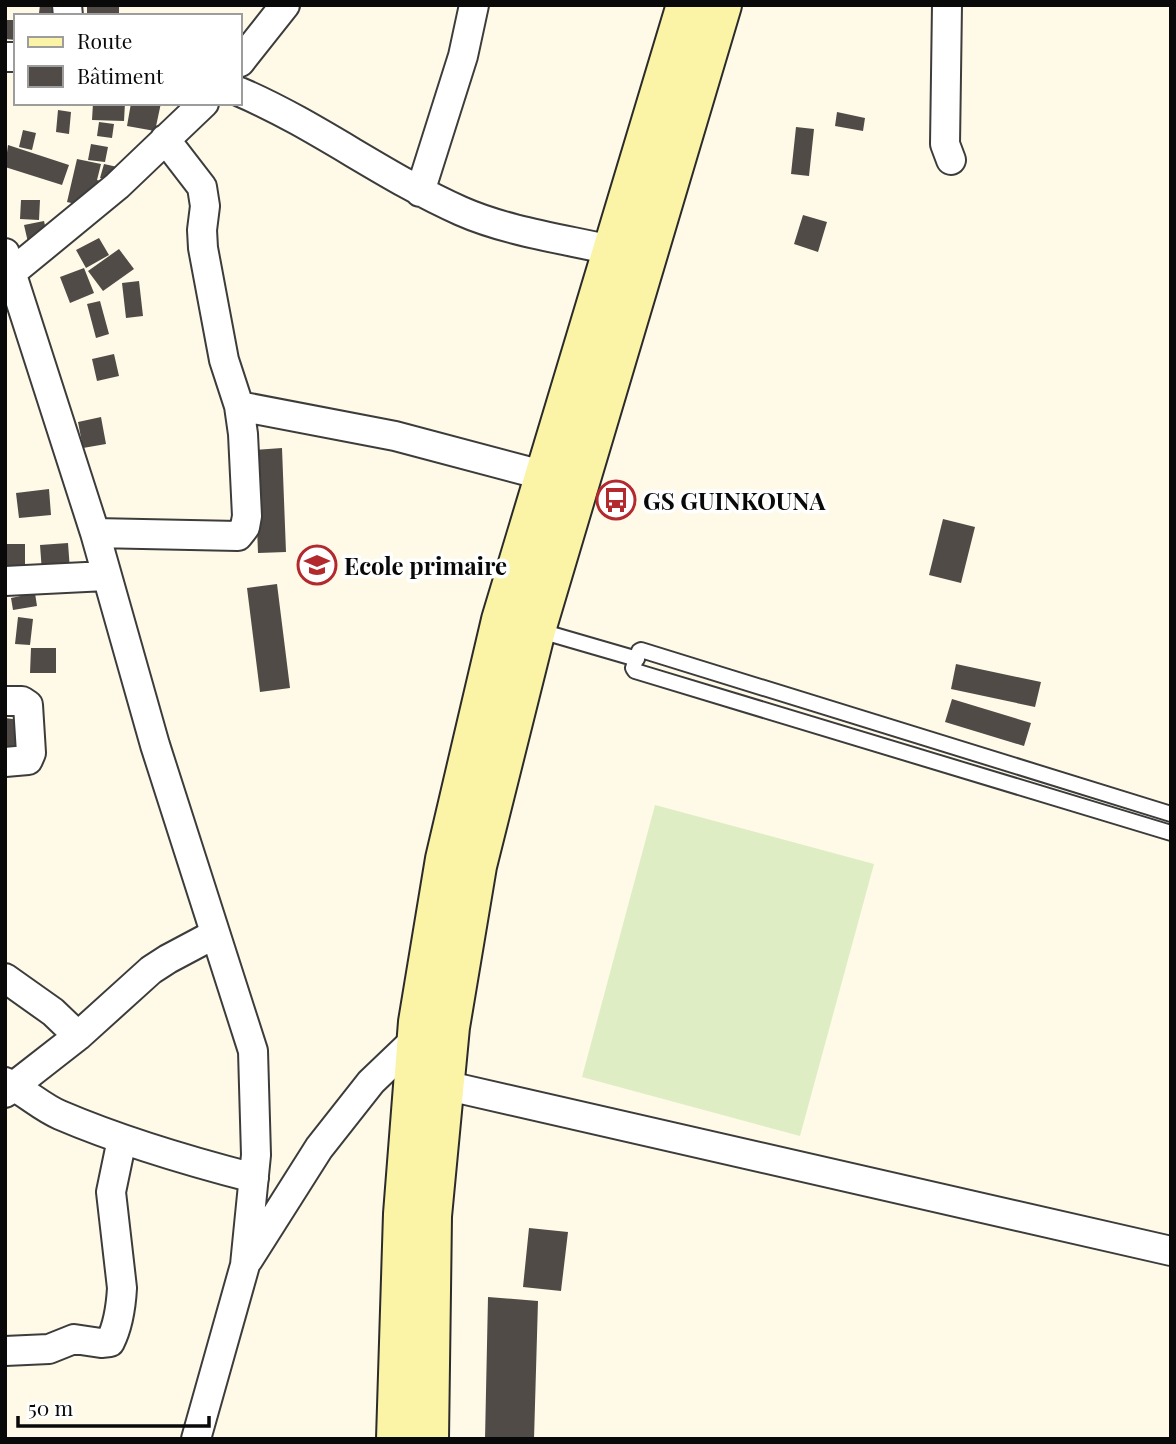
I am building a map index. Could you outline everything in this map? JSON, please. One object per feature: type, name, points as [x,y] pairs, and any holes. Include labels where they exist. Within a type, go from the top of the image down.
[{"type":"street","points":[[242,59],[285,5]]},
{"type":"street","points":[[420,192],[463,56],[474,5]]},
{"type":"street","points":[[416,1438],[432,1216],[450,1027],[545,476],[686,5]]},
{"type":"street","points":[[416,1438],[403,1214],[416,1039],[445,859],[722,5]]},
{"type":"street","points":[[947,5],[945,144],[951,160]]},
{"type":"street","points":[[242,93],[307,124],[420,192],[464,212],[611,250]]},
{"type":"street","points":[[196,1439],[245,1265],[254,1178],[253,1051],[155,745],[95,533],[7,268],[117,186],[202,105]]},
{"type":"street","points":[[95,533],[238,536],[245,527],[247,516],[239,406],[224,360],[203,248],[205,197],[202,187],[165,139]]},
{"type":"street","points":[[239,406],[395,436],[545,476]]},
{"type":"street","points":[[5,581],[106,576]]},
{"type":"street","points":[[5,701],[22,701],[29,705],[31,753],[28,760],[5,762]]},
{"type":"street","points":[[215,934],[168,958],[151,970],[78,1036],[8,1087],[56,1114],[122,1139],[254,1178]]},
{"type":"street","points":[[5,978],[53,1012],[78,1036]]},
{"type":"street","points":[[245,1265],[319,1147],[371,1082],[416,1039]]},
{"type":"street","points":[[444,1085],[1171,1251]]},
{"type":"street","points":[[5,1351],[49,1349],[74,1339],[110,1342],[122,1301],[111,1192],[122,1139]]},
{"type":"lane","points":[[519,625],[637,659]]},
{"type":"lane","points":[[1171,814],[641,650],[633,668],[635,671],[1171,834]]},
{"type":"green space","points":[[655,805],[874,864],[800,1136],[582,1077]]},
{"type":"building","points":[[40,5],[65,5],[64,14],[39,13]]},
{"type":"building","points":[[87,5],[119,5],[119,14],[87,14]]},
{"type":"building","points":[[5,20],[14,20],[14,40],[5,39]]},
{"type":"building","points":[[93,105],[125,105],[124,121],[92,120]]},
{"type":"building","points":[[131,105],[161,105],[155,131],[127,126]]},
{"type":"building","points":[[58,110],[71,112],[69,134],[56,132]]},
{"type":"building","points":[[837,112],[865,118],[863,131],[835,126]]},
{"type":"building","points":[[99,122],[114,124],[112,138],[97,136]]},
{"type":"building","points":[[796,127],[814,129],[809,176],[791,174]]},
{"type":"building","points":[[23,130],[36,133],[32,150],[19,147]]},
{"type":"building","points":[[91,144],[108,147],[105,162],[88,160]]},
{"type":"building","points":[[8,145],[69,165],[62,185],[5,167]]},
{"type":"building","points":[[77,159],[101,164],[97,180],[108,183],[102,210],[67,202]]},
{"type":"building","points":[[104,164],[131,170],[128,185],[100,178]]},
{"type":"building","points":[[21,200],[40,200],[39,220],[20,219]]},
{"type":"building","points":[[803,215],[827,222],[818,252],[794,244]]},
{"type":"building","points":[[44,221],[50,247],[30,251],[24,225]]},
{"type":"building","points":[[99,238],[109,255],[86,268],[76,250]]},
{"type":"building","points":[[119,249],[134,269],[103,291],[88,271]]},
{"type":"building","points":[[84,268],[94,293],[70,303],[60,277]]},
{"type":"building","points":[[139,281],[143,316],[126,318],[122,283]]},
{"type":"building","points":[[100,301],[109,334],[96,338],[87,304]]},
{"type":"building","points":[[114,354],[119,376],[97,381],[92,359]]},
{"type":"building","points":[[101,417],[106,444],[83,448],[78,422]]},
{"type":"building","points":[[282,448],[286,552],[258,553],[254,450]]},
{"type":"building","points":[[49,489],[51,515],[19,518],[16,493]]},
{"type":"building","points":[[943,519],[975,527],[961,583],[929,575]]},
{"type":"building","points":[[68,543],[70,570],[42,572],[40,545]]},
{"type":"building","points":[[5,544],[25,544],[25,574],[5,574]]},
{"type":"building","points":[[277,584],[290,688],[260,692],[247,588]]},
{"type":"building","points":[[35,593],[37,606],[13,610],[11,598]]},
{"type":"building","points":[[18,617],[33,619],[30,645],[15,644]]},
{"type":"building","points":[[31,648],[56,648],[56,673],[30,673]]},
{"type":"building","points":[[956,664],[1041,682],[1035,707],[951,689]]},
{"type":"building","points":[[952,699],[1031,723],[1024,746],[945,722]]},
{"type":"building","points":[[5,718],[20,720],[16,764],[5,763]]},
{"type":"building","points":[[529,1228],[568,1232],[561,1291],[523,1287]]},
{"type":"building","points":[[488,1297],[538,1301],[534,1439],[485,1439]]},
{"type":"place","name":"GS GUINKOUNA","points":[[616,500]]},
{"type":"place","name":"Ecole primaire","points":[[317,565]]}]
